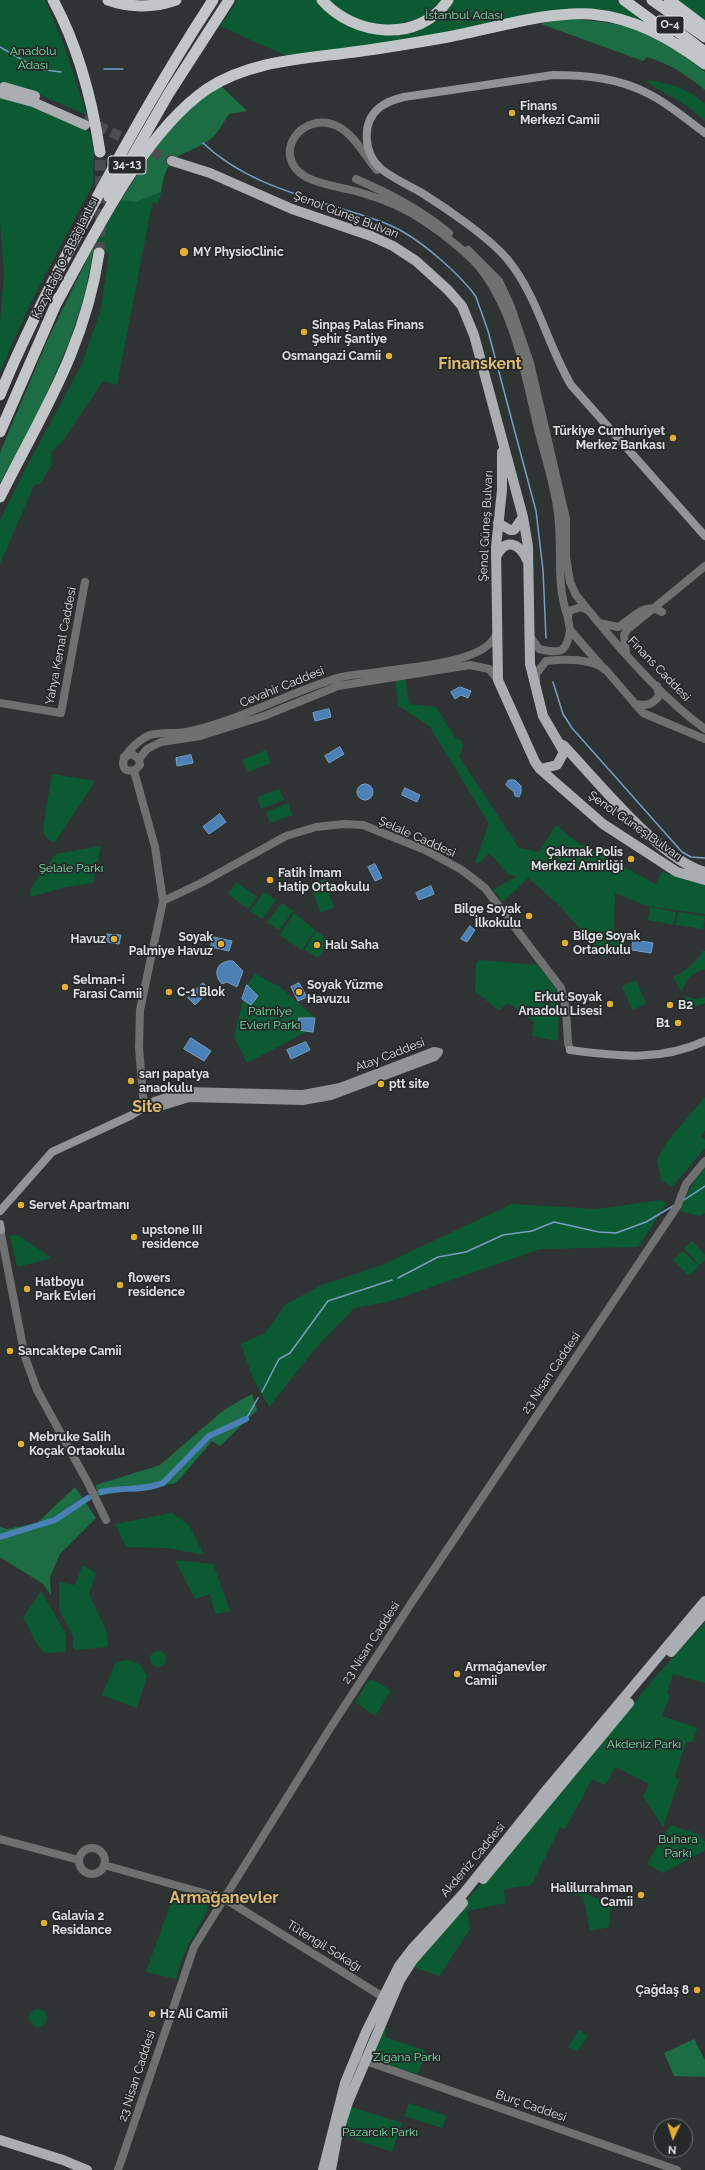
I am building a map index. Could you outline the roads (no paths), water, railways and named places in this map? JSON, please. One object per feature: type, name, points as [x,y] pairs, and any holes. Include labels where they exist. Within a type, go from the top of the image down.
[{"type":"highway","points":[[52,0],[76,49],[93,108],[100,152]]},
{"type":"highway","points":[[108,0],[130,6],[150,6],[176,0]]},
{"type":"highway","name":"Kozyatağı O-2 Bağlantısı","points":[[0,395],[39,309],[110,171],[165,74],[213,0]]},
{"type":"highway","name":"Kozyatağı O-2 Bağlantısı","points":[[0,432],[85,240],[115,185],[169,93],[229,0]]},
{"type":"highway","points":[[322,0],[337,14],[356,25],[378,30],[391,30],[404,29],[424,21],[448,0]]},
{"type":"highway","points":[[624,0],[705,61]]},
{"type":"highway","name":"O-4","points":[[633,0],[705,52]]},
{"type":"highway","name":"O-4","points":[[652,0],[705,37]]},
{"type":"highway","points":[[668,0],[705,27]]},
{"type":"highway","points":[[56,304],[107,213],[151,146],[178,113],[206,90],[228,77],[256,67],[300,59],[400,46],[544,18],[590,14],[620,18],[646,27],[684,48],[705,64]]},
{"type":"highway","points":[[0,497],[46,410],[72,352],[91,295],[99,253]]},
{"type":"main road","points":[[705,133],[650,94],[614,80],[578,75],[553,75],[391,100],[374,114],[368,128],[368,150],[380,168],[427,197],[460,220],[506,258],[522,278],[536,307],[560,367],[571,384],[622,444],[705,536]]},
{"type":"main road","points":[[0,86],[32,95],[85,122],[33,102],[0,93]]},
{"type":"main road","name":"Şenol Güneş Bulvarı","points":[[170,163],[242,193],[273,201],[394,246],[416,261],[448,290],[462,306],[469,323],[523,517],[528,546],[529,564],[530,664],[543,716],[559,740],[645,832],[670,854],[696,870],[705,872]]},
{"type":"main road","name":"Şenol Güneş Bulvarı","points":[[503,442],[502,490],[495,557],[498,680],[535,762],[540,769],[604,824],[677,872],[705,880]]},
{"type":"main road","points":[[498,523],[510,530],[514,530],[523,517]]},
{"type":"main road","points":[[495,557],[501,547],[507,544],[523,550],[529,564]]},
{"type":"main road","points":[[540,769],[554,767],[562,759],[564,752],[559,740]]},
{"type":"main road","points":[[570,1050],[615,1055],[658,1056],[689,1048],[705,1041]]},
{"type":"main road","name":"Atay Caddesi","points":[[0,1211],[52,1152],[144,1108],[160,1107],[190,1098],[304,1094],[340,1087],[434,1050],[439,1052],[436,1057],[337,1095],[303,1101],[248,1096]]},
{"type":"main road","name":"Akdeniz Caddesi","points":[[331,2170],[342,2123],[360,2059],[369,2051],[399,1966],[412,1949],[463,1894],[543,1794],[705,1601]]},
{"type":"main road","name":"Akdeniz Caddesi","points":[[323,2170],[335,2117],[387,1999],[412,1961],[538,1815],[662,1662],[705,1613]]},
{"type":"main road","points":[[0,2140],[63,2160],[87,2170]]},
{"type":"street","points":[[427,197],[380,172],[366,158],[352,138],[339,127],[318,123],[301,128],[294,135],[290,148],[290,158],[296,169],[304,176],[315,182],[362,193],[403,210],[427,223],[446,237],[483,272],[503,307],[511,327],[543,434]]},
{"type":"street","points":[[356,179],[401,200],[429,217],[487,267],[499,281],[511,307],[530,363],[558,512],[560,531],[559,573],[561,599],[568,618],[570,630],[568,644],[565,649],[557,652],[539,649],[530,636]]},
{"type":"street","name":"Finans Caddesi","points":[[543,434],[566,519],[566,557],[570,582],[576,595],[626,654],[656,685],[688,717],[705,728]]},
{"type":"street","points":[[626,654],[624,635],[627,630],[657,609],[705,566]]},
{"type":"street","name":"Yahya Kemal Caddesi","points":[[0,703],[61,713],[85,582]]},
{"type":"street","points":[[568,618],[569,610],[573,608],[581,607],[589,611]]},
{"type":"street","points":[[599,623],[618,627],[640,611],[647,608],[657,609]]},
{"type":"street","points":[[570,630],[643,713],[705,739]]},
{"type":"street","name":"Cevahir Caddesi","points":[[124,757],[134,747],[150,736],[186,732],[238,718],[299,691],[336,678],[450,661],[469,656],[488,646],[496,635]]},
{"type":"street","points":[[536,690],[536,674],[546,661],[583,661],[598,664],[604,669]]},
{"type":"street","name":"Cevahir Caddesi","points":[[134,771],[140,764],[139,759],[147,749],[161,742],[207,734],[264,716],[338,686],[470,665],[489,669],[498,680]]},
{"type":"street","points":[[635,704],[646,706],[654,702],[659,696],[659,690],[656,685]]},
{"type":"street","points":[[139,759],[132,754],[124,757],[122,762],[124,768],[128,771],[134,771],[155,847],[163,901],[140,1010],[139,1048],[144,1108]]},
{"type":"street","name":"Şelale Caddesi","points":[[163,901],[201,883],[286,836],[316,827],[344,824],[363,825],[425,850],[462,870],[485,888],[561,988],[566,1009],[568,1043],[570,1050]]},
{"type":"street","name":"23 Nisan Caddesi","points":[[118,2170],[190,1956],[329,1730],[425,1582],[678,1205],[686,1184],[705,1161]]},
{"type":"street","points":[[0,1228],[2,1245],[25,1357],[37,1390],[88,1483],[106,1520]]},
{"type":"street","points":[[0,1839],[79,1860]]},
{"type":"street","points":[[94,1849],[102,1853],[104,1865],[100,1871],[89,1874],[82,1870],[79,1860],[86,1850],[94,1849]]},
{"type":"street","name":"Tütengil Sokağı","points":[[104,1865],[225,1899],[387,1999]]},
{"type":"street","points":[[369,2051],[377,2065]]},
{"type":"street","name":"Burç Caddesi","points":[[360,2059],[676,2170]]},
{"type":"water","points":[[460,687],[471,691],[468,698],[461,695],[455,699],[451,692]]},
{"type":"water","points":[[329,709],[331,717],[315,721],[313,713]]},
{"type":"water","points":[[340,747],[344,754],[329,763],[325,756]]},
{"type":"water","points":[[191,755],[193,763],[177,766],[176,758]]},
{"type":"water","points":[[509,780],[515,780],[521,786],[521,793],[519,797],[515,796],[514,792],[506,785]]},
{"type":"water","points":[[362,784],[368,784],[373,789],[371,798],[368,800],[362,800],[357,795],[357,789]]},
{"type":"water","points":[[405,788],[420,795],[417,802],[402,795]]},
{"type":"water","points":[[220,814],[226,822],[209,834],[203,827]]},
{"type":"water","points":[[375,864],[382,878],[375,881],[368,867]]},
{"type":"water","points":[[431,886],[434,894],[419,900],[416,893]]},
{"type":"water","points":[[470,926],[475,930],[467,942],[461,939]]},
{"type":"water","name":"Havuz","points":[[107,934],[121,935],[119,944],[107,942]]},
{"type":"water","name":"Soyak Palmiye Havuz","points":[[213,937],[232,941],[229,951],[211,947]]},
{"type":"water","points":[[633,940],[653,943],[651,953],[632,950]]},
{"type":"water","points":[[233,961],[243,971],[237,987],[227,982],[222,984],[217,976],[217,970],[221,964]]},
{"type":"water","points":[[203,983],[210,990],[195,1005],[188,998]]},
{"type":"water","name":"Soyak Yüzme Havuzu","points":[[299,983],[307,997],[298,1001],[291,987]]},
{"type":"water","points":[[247,985],[258,996],[251,1005],[242,999]]},
{"type":"water","points":[[299,1018],[315,1018],[313,1032],[299,1030]]},
{"type":"water","points":[[191,1038],[211,1051],[204,1061],[184,1049]]},
{"type":"water","points":[[306,1042],[310,1050],[291,1059],[287,1050]]},
{"type":"waterway","points":[[0,47],[38,69],[61,72]]},
{"type":"waterway","points":[[104,69],[123,69]]},
{"type":"waterway","points":[[203,143],[218,156],[267,183],[303,197],[373,219],[405,233],[449,267],[476,297],[488,331],[536,511],[543,570],[546,638]]},
{"type":"waterway","points":[[553,682],[563,714],[572,728],[682,852],[691,857],[705,858]]},
{"type":"waterway","points":[[684,1200],[705,1186]]},
{"type":"waterway","points":[[398,1278],[438,1257],[466,1252],[503,1235],[532,1231],[554,1222],[599,1232],[616,1233],[646,1222],[673,1206]]},
{"type":"waterway","points":[[262,1392],[279,1359],[290,1353],[328,1301],[392,1280]]},
{"type":"waterway","points":[[246,1419],[258,1398]]},
{"type":"waterway","points":[[101,1492],[148,1487],[163,1483],[209,1436],[246,1419]]},
{"type":"waterway","points":[[0,1537],[55,1520],[88,1498]]},
{"type":"tunnel","points":[[84,119],[172,161]]},
{"type":"tunnel","points":[[99,253],[101,204],[100,152]]},
{"type":"place","name":"Finans Merkezi Camii","points":[[512,113]]},
{"type":"place","name":"MY PhysioClinic","points":[[184,252]]},
{"type":"place","name":"Sinpaş Palas Finans Şehir Şantiye","points":[[304,332]]},
{"type":"place","name":"Osmangazi Camii","points":[[389,356]]},
{"type":"place","name":"Türkiye Cumhuriyet Merkez Bankası","points":[[673,438]]},
{"type":"place","name":"Çakmak Polis Merkezi Amirliği","points":[[631,859]]},
{"type":"place","name":"Fatih İmam Hatip Ortaokulu","points":[[270,880]]},
{"type":"place","name":"Bilge Soyak İlkokulu","points":[[529,916]]},
{"type":"place","name":"Havuz","points":[[114,939]]},
{"type":"place","name":"Bilge Soyak Ortaokulu","points":[[565,943]]},
{"type":"place","name":"Soyak Palmiye Havuz","points":[[221,944]]},
{"type":"place","name":"Halı Saha","points":[[317,945]]},
{"type":"place","name":"Selman-i Farasi Camii","points":[[65,987]]},
{"type":"place","name":"C-1 Blok","points":[[169,992]]},
{"type":"place","name":"Soyak Yüzme Havuzu","points":[[299,992]]},
{"type":"place","name":"Erkut Soyak Anadolu Lisesi","points":[[610,1004]]},
{"type":"place","name":"B2","points":[[670,1005]]},
{"type":"place","name":"B1","points":[[678,1023]]},
{"type":"place","name":"sarı papatya anaokulu","points":[[131,1081]]},
{"type":"place","name":"ptt site","points":[[381,1084]]},
{"type":"place","name":"Servet Apartmanı","points":[[21,1205]]},
{"type":"place","name":"upstone III residence","points":[[134,1237]]},
{"type":"place","name":"flowers residence","points":[[120,1285]]},
{"type":"place","name":"Hatboyu Park Evleri","points":[[27,1289]]},
{"type":"place","name":"Sancaktepe Camii","points":[[10,1351]]},
{"type":"place","name":"Mebruke Salih Koçak Ortaokulu","points":[[21,1444]]},
{"type":"place","name":"Armağanevler Camii","points":[[457,1674]]},
{"type":"place","name":"Halilurrahman Camii","points":[[641,1895]]},
{"type":"place","name":"Galavia 2 Residance","points":[[44,1923]]},
{"type":"place","name":"Çağdaş 8","points":[[697,1990]]},
{"type":"place","name":"Hz Ali Camii","points":[[152,2014]]},
{"type":"district","name":"Finanskent","points":[[480,364]]},
{"type":"district","name":"Site","points":[[147,1107]]},
{"type":"district","name":"Armağanevler","points":[[224,1898]]},
{"type":"park label","name":"İstanbul Adası","points":[[464,15]]},
{"type":"park label","name":"Anadolu Adası","points":[[33,58]]},
{"type":"park label","name":"Şelale Parkı","points":[[71,868]]},
{"type":"park label","name":"Palmiye Evleri Parkı","points":[[270,1018]]},
{"type":"park label","name":"Akdeniz Parkı","points":[[644,1744]]},
{"type":"park label","name":"Buhara Parkı","points":[[678,1846]]},
{"type":"park label","name":"Zigana Parkı","points":[[407,2057]]},
{"type":"park label","name":"Pazarcık Parkı","points":[[380,2132]]}]
